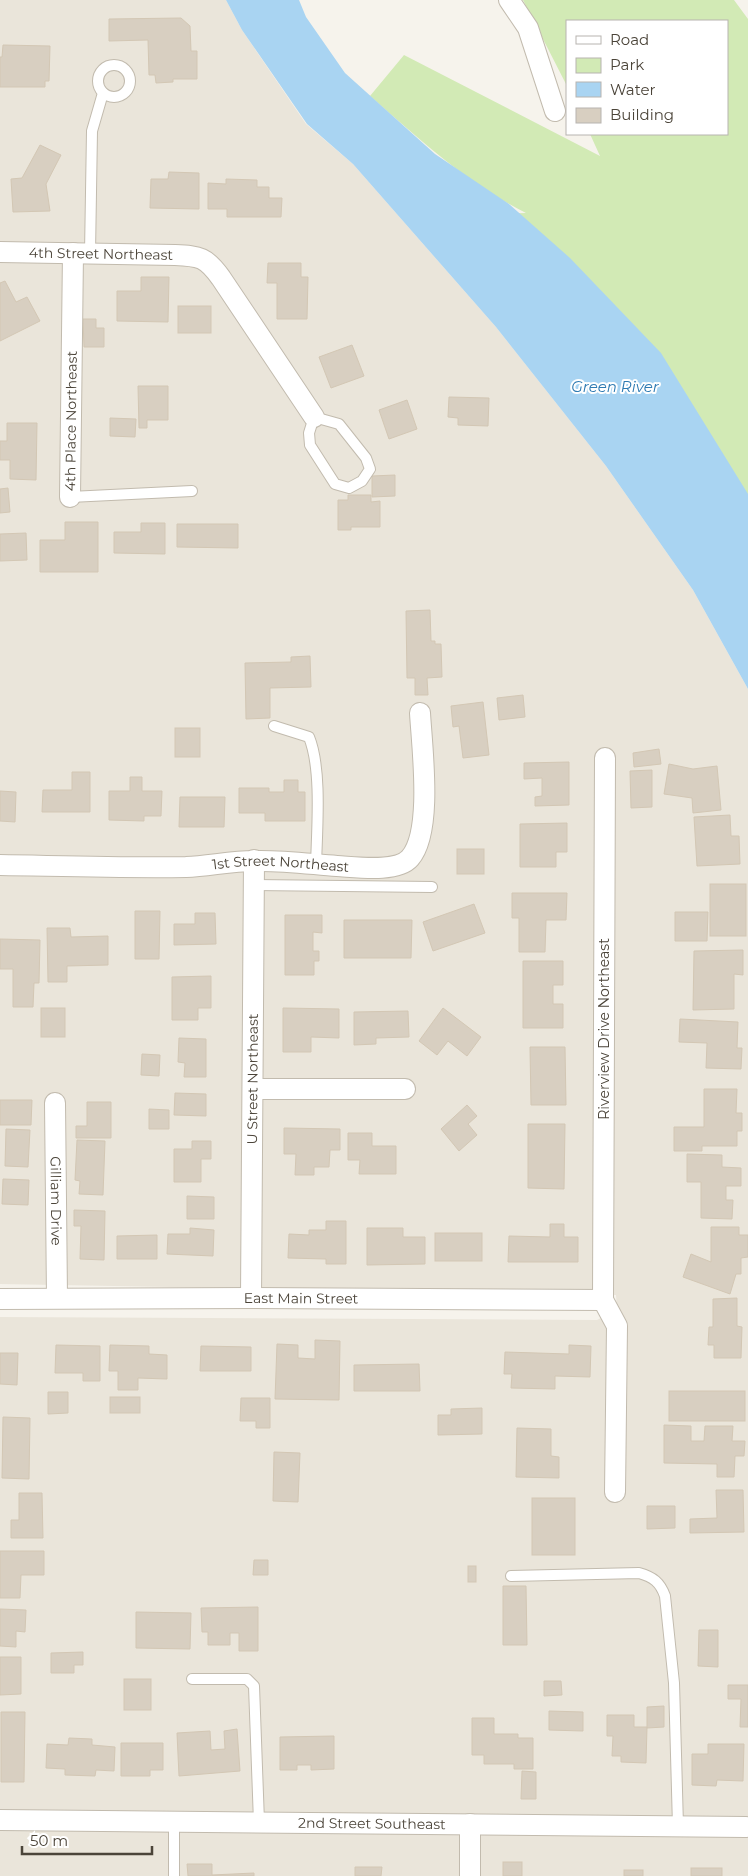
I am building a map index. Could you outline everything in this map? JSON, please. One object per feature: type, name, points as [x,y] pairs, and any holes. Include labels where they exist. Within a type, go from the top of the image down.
[{"type":"street","points":[[510,0],[528,28],[555,111]]},
{"type":"street","name":"4th Street Northeast","points":[[0,252],[191,256],[203,258],[221,278],[314,417]]},
{"type":"street","name":"4th Place Northeast","points":[[70,498],[81,253]]},
{"type":"street","name":"1st Street Northeast","points":[[0,865],[188,867],[254,860],[389,868],[404,864],[411,857],[419,841],[424,809],[420,713]]},
{"type":"street","name":"Riverview Drive Northeast","points":[[603,1300],[605,758]]},
{"type":"street","name":"U Street Northeast","points":[[251,1298],[254,860]]},
{"type":"street","points":[[253,1089],[405,1089]]},
{"type":"street","name":"Gilliam Drive","points":[[55,1103],[57,1298]]},
{"type":"street","name":"East Main Street","points":[[0,1299],[603,1300]]},
{"type":"street","points":[[603,1300],[617,1326],[615,1492]]},
{"type":"street","name":"2nd Street Southeast","points":[[0,1820],[746,1827]]},
{"type":"street","points":[[470,1824],[470,1876]]},
{"type":"lane","points":[[81,253],[92,131],[103,93]]},
{"type":"lane","points":[[314,417],[339,424],[366,458],[370,469],[362,481],[349,488],[335,484],[310,445],[310,433],[314,417]]},
{"type":"lane","name":"4th Place Northeast","points":[[70,498],[192,490]]},
{"type":"lane","points":[[274,726],[310,737],[315,749],[317,779],[316,864]]},
{"type":"lane","points":[[254,885],[432,887]]},
{"type":"lane","points":[[511,1576],[639,1573],[650,1576],[661,1585],[665,1596],[674,1683],[678,1826]]},
{"type":"lane","points":[[192,1679],[247,1679],[254,1686],[259,1822]]},
{"type":"lane","points":[[174,1822],[174,1876]]},
{"type":"shaded area","points":[[0,0],[226,0],[242,30],[306,124],[353,164],[496,327],[606,466],[693,590],[748,689],[748,1876],[0,1876],[0,1317],[597,1320],[617,1310],[616,1295],[0,1284]]},
{"type":"green space","points":[[523,0],[734,0],[748,19],[748,547],[483,214],[526,213],[464,175],[370,96],[404,55],[600,156],[590,135],[728,135],[728,20],[566,20],[566,84]]},
{"type":"water","name":"Green River","points":[[226,0],[299,0],[306,17],[345,73],[435,154],[509,204],[570,258],[661,353],[748,494],[748,689],[693,590],[606,466],[496,327],[353,164],[307,124],[242,30]]},
{"type":"building","points":[[181,18],[190,26],[191,51],[197,51],[197,79],[173,79],[173,82],[156,83],[155,75],[149,75],[148,40],[109,41],[109,19]]},
{"type":"building","points":[[3,45],[50,46],[49,81],[45,81],[45,87],[0,87],[0,57],[2,57]]},
{"type":"building","points":[[40,145],[61,155],[46,184],[50,211],[13,212],[11,179],[22,178]]},
{"type":"building","points":[[169,172],[199,173],[199,209],[150,208],[151,179],[168,179]]},
{"type":"building","points":[[226,179],[257,180],[257,187],[269,187],[269,198],[282,198],[281,217],[227,217],[227,209],[208,209],[208,183],[226,184]]},
{"type":"building","points":[[268,263],[301,263],[301,277],[308,277],[307,319],[277,319],[277,283],[267,283]]},
{"type":"building","points":[[141,277],[169,277],[168,322],[117,321],[117,291],[141,291]]},
{"type":"building","points":[[5,281],[16,302],[27,297],[40,321],[0,341],[0,283]]},
{"type":"building","points":[[178,306],[211,306],[211,333],[178,333]]},
{"type":"building","points":[[83,319],[96,319],[96,328],[104,328],[104,347],[84,347]]},
{"type":"building","points":[[352,345],[364,376],[331,388],[319,357]]},
{"type":"building","points":[[138,386],[168,386],[168,420],[147,420],[147,428],[139,428]]},
{"type":"building","points":[[449,397],[489,398],[488,426],[458,425],[458,418],[448,417]]},
{"type":"building","points":[[407,400],[417,429],[389,439],[379,410]]},
{"type":"building","points":[[110,418],[136,419],[135,437],[110,436]]},
{"type":"building","points":[[7,423],[37,423],[36,480],[10,479],[10,460],[0,460],[0,441],[7,441]]},
{"type":"building","points":[[395,475],[395,496],[372,497],[372,476]]},
{"type":"building","points":[[8,488],[10,512],[0,513],[0,489]]},
{"type":"building","points":[[348,495],[371,495],[371,502],[380,501],[380,527],[351,527],[351,530],[338,530],[338,500],[348,500]]},
{"type":"building","points":[[65,522],[98,522],[98,572],[40,572],[40,540],[65,540]]},
{"type":"building","points":[[141,523],[165,523],[165,554],[114,553],[114,532],[141,532]]},
{"type":"building","points":[[177,524],[238,524],[238,548],[177,547]]},
{"type":"building","points":[[26,533],[27,560],[0,561],[0,534]]},
{"type":"building","points":[[430,610],[431,641],[435,641],[435,644],[441,644],[442,677],[427,678],[428,695],[415,695],[415,678],[407,678],[406,611]]},
{"type":"building","points":[[310,656],[311,687],[270,688],[270,718],[246,719],[245,663],[291,662],[291,657]]},
{"type":"building","points":[[523,695],[525,717],[499,720],[497,698]]},
{"type":"building","points":[[483,702],[489,755],[463,758],[459,726],[453,727],[451,706]]},
{"type":"building","points":[[175,728],[200,728],[200,757],[175,757]]},
{"type":"building","points":[[659,749],[661,764],[634,767],[633,753]]},
{"type":"building","points":[[569,762],[569,805],[535,806],[535,797],[542,796],[542,778],[524,779],[524,763]]},
{"type":"building","points":[[669,764],[693,769],[717,766],[721,810],[693,813],[692,798],[664,794]]},
{"type":"building","points":[[652,770],[652,807],[631,808],[630,771]]},
{"type":"building","points":[[72,772],[90,772],[90,812],[42,812],[43,790],[72,790]]},
{"type":"building","points":[[130,777],[142,777],[142,791],[162,791],[161,816],[144,816],[144,821],[109,820],[109,791],[130,791]]},
{"type":"building","points":[[284,780],[298,780],[298,792],[305,792],[305,821],[265,821],[265,813],[239,813],[239,788],[269,788],[269,792],[284,792]]},
{"type":"building","points":[[0,791],[16,792],[15,822],[0,821]]},
{"type":"building","points":[[180,797],[225,797],[224,827],[179,827]]},
{"type":"building","points":[[730,815],[731,836],[739,836],[740,864],[697,866],[694,817]]},
{"type":"building","points":[[567,823],[567,852],[556,852],[556,867],[520,867],[520,824]]},
{"type":"building","points":[[457,849],[484,849],[484,874],[457,874]]},
{"type":"building","points":[[710,884],[746,884],[746,936],[710,936]]},
{"type":"building","points":[[512,893],[567,893],[566,920],[546,920],[545,952],[519,952],[519,918],[512,918]]},
{"type":"building","points":[[474,904],[485,933],[433,951],[423,922]]},
{"type":"building","points":[[135,911],[160,911],[159,959],[135,959]]},
{"type":"building","points":[[675,912],[708,912],[707,941],[675,941]]},
{"type":"building","points":[[195,913],[215,913],[216,944],[174,945],[174,924],[195,924]]},
{"type":"building","points":[[285,915],[322,915],[322,933],[313,932],[313,951],[319,951],[319,961],[314,961],[314,975],[285,975]]},
{"type":"building","points":[[344,920],[412,920],[411,958],[344,958]]},
{"type":"building","points":[[47,928],[70,928],[71,937],[108,936],[108,965],[67,966],[67,982],[48,982]]},
{"type":"building","points":[[0,939],[40,940],[39,983],[34,983],[33,1007],[13,1007],[13,969],[0,969]]},
{"type":"building","points":[[743,950],[743,975],[734,974],[734,1009],[693,1010],[694,951]]},
{"type":"building","points":[[523,961],[563,961],[563,985],[553,985],[553,1004],[563,1004],[563,1028],[523,1028]]},
{"type":"building","points":[[211,976],[211,1008],[198,1008],[198,1020],[172,1020],[172,977]]},
{"type":"building","points":[[41,1008],[65,1008],[65,1037],[41,1037]]},
{"type":"building","points":[[283,1008],[339,1009],[339,1038],[311,1037],[311,1052],[283,1052]]},
{"type":"building","points":[[443,1008],[481,1037],[467,1056],[448,1041],[437,1055],[419,1041]]},
{"type":"building","points":[[408,1011],[409,1037],[376,1038],[376,1044],[354,1045],[354,1012]]},
{"type":"building","points":[[680,1019],[738,1022],[737,1048],[742,1048],[741,1069],[706,1068],[707,1043],[679,1042]]},
{"type":"building","points":[[179,1038],[206,1039],[206,1077],[184,1077],[185,1063],[178,1062]]},
{"type":"building","points":[[530,1047],[565,1047],[566,1105],[531,1105]]},
{"type":"building","points":[[142,1054],[160,1055],[159,1076],[141,1075]]},
{"type":"building","points":[[704,1089],[737,1089],[736,1113],[742,1113],[742,1131],[737,1131],[737,1146],[702,1146],[702,1151],[674,1151],[674,1127],[704,1127]]},
{"type":"building","points":[[175,1093],[206,1094],[206,1116],[174,1115]]},
{"type":"building","points":[[0,1100],[32,1100],[31,1125],[0,1125]]},
{"type":"building","points":[[87,1102],[111,1102],[111,1138],[76,1138],[76,1126],[87,1126]]},
{"type":"building","points":[[467,1105],[477,1116],[468,1124],[477,1135],[459,1151],[441,1129]]},
{"type":"building","points":[[149,1109],[169,1110],[169,1129],[149,1129]]},
{"type":"building","points":[[528,1124],[565,1124],[564,1189],[528,1188]]},
{"type":"building","points":[[284,1128],[340,1129],[340,1150],[330,1150],[329,1167],[314,1167],[314,1175],[295,1175],[296,1154],[284,1154]]},
{"type":"building","points":[[6,1129],[30,1130],[28,1167],[5,1166]]},
{"type":"building","points":[[348,1133],[372,1133],[372,1146],[396,1146],[396,1174],[359,1174],[360,1160],[348,1160]]},
{"type":"building","points":[[77,1140],[105,1141],[103,1195],[79,1194],[80,1181],[75,1180]]},
{"type":"building","points":[[192,1141],[211,1141],[211,1159],[201,1159],[201,1182],[174,1182],[174,1149],[192,1149]]},
{"type":"building","points":[[687,1154],[722,1155],[722,1167],[741,1168],[741,1186],[726,1186],[726,1200],[733,1200],[732,1219],[701,1218],[701,1182],[687,1182]]},
{"type":"building","points":[[3,1179],[29,1180],[28,1205],[2,1204]]},
{"type":"building","points":[[187,1196],[214,1197],[214,1219],[187,1219]]},
{"type":"building","points":[[74,1210],[105,1211],[104,1260],[80,1259],[81,1226],[74,1226]]},
{"type":"building","points":[[326,1221],[346,1221],[346,1264],[326,1264],[326,1259],[288,1258],[289,1234],[309,1235],[309,1230],[326,1230]]},
{"type":"building","points":[[550,1224],[564,1224],[564,1237],[578,1237],[578,1262],[508,1262],[509,1236],[550,1237]]},
{"type":"building","points":[[711,1227],[739,1227],[739,1235],[748,1235],[748,1257],[741,1258],[741,1274],[736,1274],[730,1294],[683,1277],[691,1254],[711,1262]]},
{"type":"building","points":[[190,1228],[214,1230],[213,1256],[167,1254],[168,1234],[190,1234]]},
{"type":"building","points":[[367,1228],[403,1228],[403,1237],[425,1237],[425,1264],[367,1265]]},
{"type":"building","points":[[435,1233],[482,1233],[482,1261],[435,1261]]},
{"type":"building","points":[[157,1235],[157,1259],[117,1259],[117,1236]]},
{"type":"building","points":[[737,1298],[737,1326],[742,1327],[741,1358],[714,1358],[714,1345],[708,1345],[709,1327],[713,1327],[713,1299]]},
{"type":"building","points":[[315,1340],[340,1341],[339,1400],[275,1399],[277,1344],[298,1345],[298,1358],[315,1359]]},
{"type":"building","points":[[56,1345],[100,1346],[100,1381],[83,1381],[83,1373],[55,1373]]},
{"type":"building","points":[[110,1345],[149,1346],[149,1354],[167,1355],[167,1379],[138,1378],[138,1390],[118,1390],[118,1371],[109,1371]]},
{"type":"building","points":[[569,1345],[591,1346],[590,1377],[555,1376],[555,1389],[511,1388],[512,1374],[504,1374],[505,1352],[569,1354]]},
{"type":"building","points":[[201,1346],[251,1347],[251,1371],[200,1371]]},
{"type":"building","points":[[0,1353],[18,1353],[17,1385],[0,1384]]},
{"type":"building","points":[[419,1364],[420,1391],[354,1391],[354,1365]]},
{"type":"building","points":[[669,1391],[745,1391],[745,1421],[669,1421]]},
{"type":"building","points":[[48,1392],[68,1392],[68,1413],[48,1414]]},
{"type":"building","points":[[110,1397],[140,1397],[140,1413],[110,1413]]},
{"type":"building","points":[[241,1398],[270,1398],[270,1428],[256,1428],[256,1421],[240,1421]]},
{"type":"building","points":[[482,1408],[482,1434],[438,1435],[438,1415],[451,1415],[451,1409]]},
{"type":"building","points":[[3,1417],[30,1418],[29,1479],[2,1478]]},
{"type":"building","points":[[664,1425],[691,1426],[691,1441],[704,1441],[705,1426],[733,1426],[732,1441],[745,1441],[744,1456],[735,1456],[734,1477],[717,1477],[717,1464],[664,1463]]},
{"type":"building","points":[[517,1428],[551,1429],[551,1456],[559,1457],[559,1478],[516,1477]]},
{"type":"building","points":[[274,1452],[300,1453],[298,1502],[273,1501]]},
{"type":"building","points":[[716,1490],[743,1490],[744,1532],[690,1533],[690,1519],[717,1518]]},
{"type":"building","points":[[19,1493],[42,1493],[43,1538],[11,1538],[11,1520],[19,1520]]},
{"type":"building","points":[[532,1498],[575,1498],[575,1555],[532,1555]]},
{"type":"building","points":[[647,1506],[675,1506],[675,1528],[647,1529]]},
{"type":"building","points":[[0,1551],[44,1551],[44,1575],[21,1575],[20,1598],[0,1598]]},
{"type":"building","points":[[254,1560],[268,1560],[268,1575],[253,1575]]},
{"type":"building","points":[[468,1566],[476,1566],[476,1582],[468,1582]]},
{"type":"building","points":[[503,1586],[526,1586],[527,1645],[503,1645]]},
{"type":"building","points":[[258,1607],[258,1651],[239,1651],[239,1633],[230,1633],[230,1645],[208,1645],[208,1632],[202,1632],[201,1608]]},
{"type":"building","points":[[0,1609],[26,1610],[25,1632],[16,1631],[16,1647],[0,1646]]},
{"type":"building","points":[[136,1612],[191,1613],[190,1649],[136,1648]]},
{"type":"building","points":[[699,1630],[718,1630],[718,1667],[698,1666]]},
{"type":"building","points":[[83,1652],[83,1665],[74,1665],[74,1673],[51,1673],[51,1653]]},
{"type":"building","points":[[0,1657],[21,1657],[21,1694],[0,1695]]},
{"type":"building","points":[[124,1679],[151,1679],[151,1710],[124,1710]]},
{"type":"building","points":[[544,1681],[561,1681],[562,1695],[544,1696]]},
{"type":"building","points":[[728,1685],[748,1685],[748,1727],[740,1727],[741,1699],[728,1699]]},
{"type":"building","points":[[664,1706],[664,1727],[647,1728],[647,1707]]},
{"type":"building","points":[[549,1711],[583,1712],[583,1731],[549,1730]]},
{"type":"building","points":[[1,1712],[25,1712],[24,1782],[1,1782]]},
{"type":"building","points":[[607,1715],[634,1715],[634,1727],[647,1727],[646,1763],[621,1762],[621,1756],[612,1756],[613,1736],[607,1736]]},
{"type":"building","points":[[472,1718],[494,1718],[494,1734],[518,1734],[518,1738],[533,1738],[533,1769],[514,1769],[514,1764],[484,1764],[484,1755],[472,1755]]},
{"type":"building","points":[[237,1729],[240,1771],[179,1776],[177,1733],[210,1731],[211,1750],[225,1749],[224,1731]]},
{"type":"building","points":[[334,1736],[334,1769],[311,1770],[311,1765],[297,1765],[297,1770],[280,1770],[280,1737]]},
{"type":"building","points":[[69,1738],[92,1739],[92,1745],[115,1747],[114,1771],[96,1770],[95,1776],[65,1775],[65,1769],[46,1768],[47,1744],[68,1745]]},
{"type":"building","points":[[121,1743],[163,1743],[163,1770],[150,1770],[150,1776],[121,1776]]},
{"type":"building","points":[[708,1744],[744,1744],[743,1781],[717,1780],[716,1786],[692,1785],[692,1754],[708,1754]]},
{"type":"building","points":[[522,1771],[536,1772],[536,1799],[521,1799]]},
{"type":"building","points":[[503,1862],[522,1862],[522,1876],[503,1876]]},
{"type":"building","points":[[187,1864],[212,1864],[212,1875],[254,1873],[254,1876],[188,1876]]},
{"type":"building","points":[[355,1867],[382,1867],[381,1876],[355,1876]]},
{"type":"building","points":[[691,1868],[722,1868],[722,1876],[691,1876]]},
{"type":"building","points":[[624,1870],[643,1870],[643,1876],[624,1876]]}]
